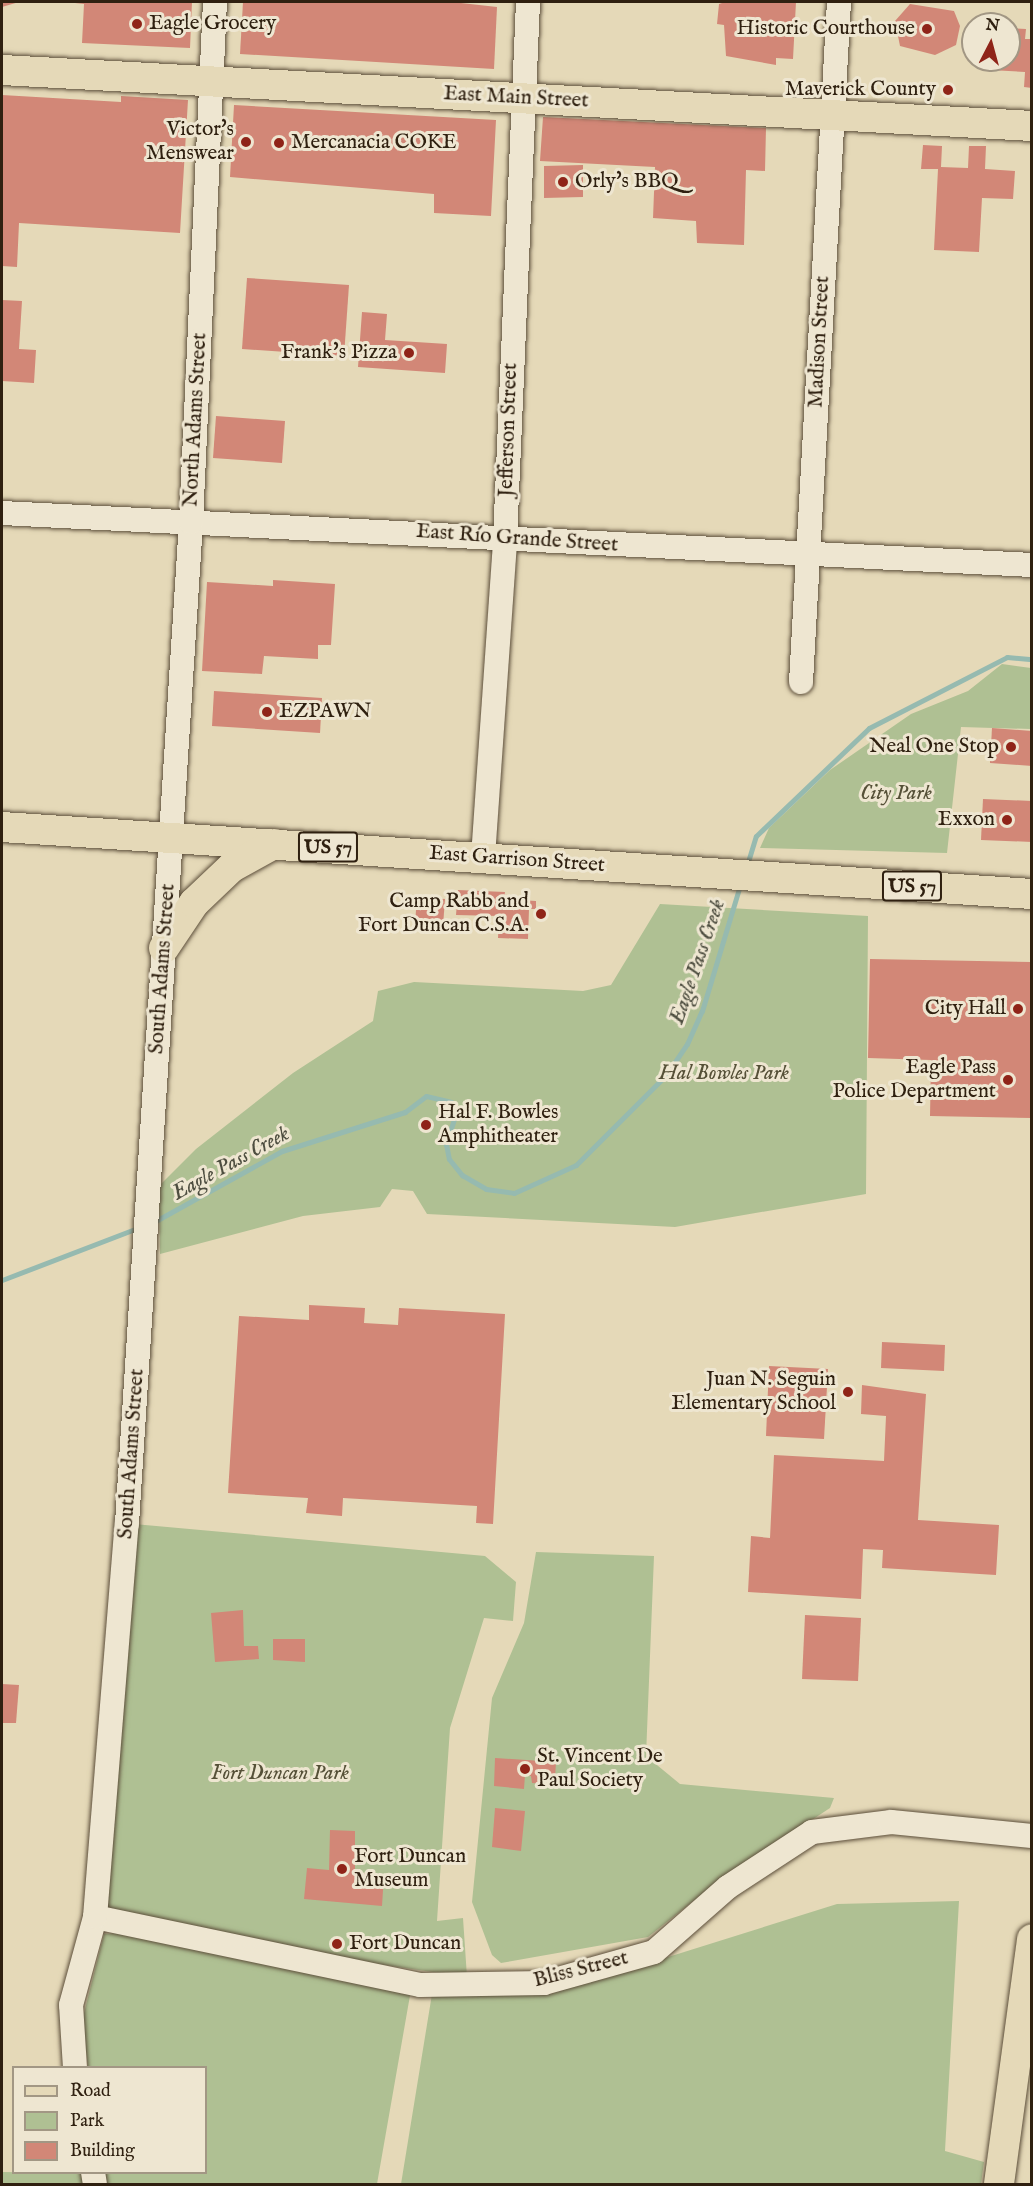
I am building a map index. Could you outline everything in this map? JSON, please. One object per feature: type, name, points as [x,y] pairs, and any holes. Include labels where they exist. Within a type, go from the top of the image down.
[{"type":"main road","name":"East Main Street","points":[[2,70],[1032,126]]},
{"type":"main road","name":"East Garrison Street","points":[[2,827],[1032,894]]},
{"type":"main road","points":[[164,948],[202,896],[232,867],[274,844]]},
{"type":"main road","points":[[960,889],[1032,916]]},
{"type":"main road","points":[[999,2184],[1032,1939]]},
{"type":"street","name":"North Adams Street","points":[[171,838],[191,522],[215,2]]},
{"type":"street","name":"Jefferson Street","points":[[483,857],[505,540],[522,99],[528,2]]},
{"type":"street","name":"Madison Street","points":[[801,682],[810,555],[839,2]]},
{"type":"street","name":"East Río Grande Street","points":[[2,513],[1032,565]]},
{"type":"street","name":"South Adams Street","points":[[75,2066],[71,2005],[95,1917],[146,1238],[171,838]]},
{"type":"street","name":"Bliss Street","points":[[95,1917],[420,1985],[544,1983],[654,1952],[728,1887],[812,1832],[891,1822],[1032,1836]]},
{"type":"green space","name":"City Park","points":[[1002,664],[1031,668],[1031,729],[961,727],[947,853],[760,848],[769,828],[830,770],[911,714],[968,691]]},
{"type":"green space","name":"Hal Bowles Park","points":[[660,904],[868,916],[866,1194],[675,1227],[427,1214],[413,1191],[392,1189],[380,1207],[303,1216],[160,1254],[159,1186],[196,1149],[293,1073],[373,1021],[378,991],[414,982],[583,991],[611,985]]},
{"type":"green space","name":"Fort Duncan Park","points":[[134,1524],[485,1556],[516,1582],[513,1621],[484,1618],[450,1728],[437,1921],[463,1918],[467,1977],[336,1958],[102,1910]]},
{"type":"green space","points":[[536,1552],[654,1556],[646,1756],[680,1784],[834,1798],[830,1808],[716,1883],[648,1937],[501,1963],[492,1955],[472,1902],[492,1698],[524,1623]]},
{"type":"green space","points":[[959,1901],[945,2151],[984,2162],[981,2184],[401,2184],[432,1994],[550,1994],[837,1904]]},
{"type":"green space","points":[[154,1930],[412,1984],[377,2184],[106,2184],[104,2174],[207,2174],[207,2066],[88,2066],[82,2021],[104,1934]]},
{"type":"green space","points":[[2,2172],[83,2174],[85,2184],[2,2184]]},
{"type":"building","points":[[2,2],[19,2],[2,7]]},
{"type":"building","name":"Eagle Grocery","points":[[66,2],[192,2],[190,48],[82,43],[84,4]]},
{"type":"building","points":[[243,2],[452,2],[497,7],[494,69],[240,54]]},
{"type":"building","points":[[725,2],[796,2],[793,59],[776,58],[776,65],[726,56],[724,25],[717,24],[719,4]]},
{"type":"building","name":"Historic Courthouse","points":[[910,4],[954,11],[960,26],[956,45],[935,55],[900,46],[895,21]]},
{"type":"building","points":[[1021,29],[1026,29],[1025,39],[1032,39],[1032,88],[1024,87],[1025,72],[1021,72]]},
{"type":"building","points":[[2,95],[121,102],[121,96],[188,100],[180,233],[19,223],[17,267],[2,266]]},
{"type":"building","points":[[234,105],[496,120],[491,216],[434,213],[434,194],[230,177]]},
{"type":"building","points":[[543,117],[766,128],[765,171],[746,170],[744,245],[697,243],[696,221],[653,218],[655,167],[540,161]]},
{"type":"building","points":[[923,145],[942,146],[941,167],[968,168],[969,146],[986,146],[985,169],[1015,171],[1013,199],[982,198],[979,252],[934,250],[938,169],[921,169]]},
{"type":"building","name":"Orly's BBQ","points":[[583,165],[583,197],[544,198],[544,166]]},
{"type":"building","points":[[247,278],[349,285],[344,356],[242,349]]},
{"type":"building","points":[[2,300],[22,301],[19,349],[36,350],[34,383],[2,381]]},
{"type":"building","points":[[362,312],[387,314],[385,340],[447,344],[445,373],[358,367]]},
{"type":"building","points":[[216,416],[285,421],[282,463],[213,458]]},
{"type":"building","points":[[273,580],[335,584],[331,645],[318,645],[318,659],[264,656],[262,674],[202,671],[207,582],[273,586]]},
{"type":"building","name":"EZPAWN","points":[[214,691],[322,698],[320,733],[212,726]]},
{"type":"building","name":"Neal One Stop","points":[[992,728],[1032,731],[1032,766],[990,763]]},
{"type":"building","name":"Exxon","points":[[983,799],[1032,801],[1032,842],[981,840]]},
{"type":"building","points":[[458,890],[505,892],[504,899],[536,901],[536,909],[529,909],[528,939],[498,938],[499,916],[456,915]]},
{"type":"building","points":[[417,897],[445,899],[443,926],[415,924]]},
{"type":"building","points":[[870,959],[1031,962],[1032,1118],[930,1116],[931,1060],[868,1058]]},
{"type":"building","points":[[309,1305],[365,1308],[364,1323],[398,1325],[399,1308],[505,1314],[493,1524],[476,1523],[477,1506],[343,1498],[342,1516],[306,1513],[308,1498],[228,1493],[239,1316],[309,1320]]},
{"type":"building","points":[[882,1342],[945,1345],[944,1371],[881,1368]]},
{"type":"building","points":[[769,1366],[828,1369],[824,1439],[766,1436]]},
{"type":"building","points":[[862,1385],[926,1394],[918,1520],[999,1525],[996,1575],[882,1568],[883,1550],[863,1549],[861,1599],[748,1592],[751,1536],[770,1538],[774,1455],[884,1461],[886,1416],[861,1414]]},
{"type":"building","points":[[243,1610],[244,1646],[258,1646],[259,1659],[215,1662],[211,1613]]},
{"type":"building","points":[[805,1615],[861,1618],[858,1681],[802,1679]]},
{"type":"building","points":[[273,1639],[305,1639],[305,1662],[273,1660]]},
{"type":"building","points":[[2,1684],[19,1685],[16,1723],[2,1723]]},
{"type":"building","name":"St. Vincent De Paul Society","points":[[495,1758],[556,1762],[555,1778],[546,1777],[545,1784],[532,1783],[531,1776],[525,1775],[524,1789],[494,1786]]},
{"type":"building","points":[[495,1808],[525,1811],[521,1851],[492,1847]]},
{"type":"building","name":"Fort Duncan Museum","points":[[330,1830],[355,1831],[355,1872],[384,1875],[382,1906],[304,1899],[307,1868],[329,1870]]},
{"type":"waterway","name":"Eagle Pass Creek","points":[[747,865],[756,836],[869,728],[1007,657],[1032,659]]},
{"type":"waterway","name":"Eagle Pass Creek","points":[[152,1223],[282,1151],[405,1112],[426,1096],[451,1102],[456,1113],[446,1144],[449,1159],[462,1175],[486,1189],[514,1193],[576,1165],[666,1075],[687,1044],[702,1011],[740,885]]},
{"type":"waterway","name":"Eagle Pass Creek","points":[[2,1280],[140,1227]]},
{"type":"place","name":"Eagle Grocery","points":[[137,24]]},
{"type":"place","name":"Historic Courthouse","points":[[927,29]]},
{"type":"place","name":"Maverick County","points":[[948,90]]},
{"type":"place","name":"Victor's Menswear","points":[[246,142]]},
{"type":"place","name":"Mercanacia COKE","points":[[279,143]]},
{"type":"place","name":"Orly's BBQ","points":[[563,182]]},
{"type":"place","name":"Frank's Pizza","points":[[409,353]]},
{"type":"place","name":"EZPAWN","points":[[267,712]]},
{"type":"place","name":"Neal One Stop","points":[[1011,747]]},
{"type":"place","name":"Exxon","points":[[1007,820]]},
{"type":"place","name":"Camp Rabb and Fort Duncan C.S.A.","points":[[541,914]]},
{"type":"place","name":"City Hall","points":[[1018,1009]]},
{"type":"place","name":"Eagle Pass Police Department","points":[[1008,1080]]},
{"type":"place","name":"Hal F. Bowles Amphitheater","points":[[426,1125]]},
{"type":"place","name":"Juan N. Seguin Elementary School","points":[[848,1392]]},
{"type":"place","name":"St. Vincent De Paul Society","points":[[525,1769]]},
{"type":"place","name":"Fort Duncan Museum","points":[[342,1869]]},
{"type":"place","name":"Fort Duncan","points":[[337,1944]]}]
